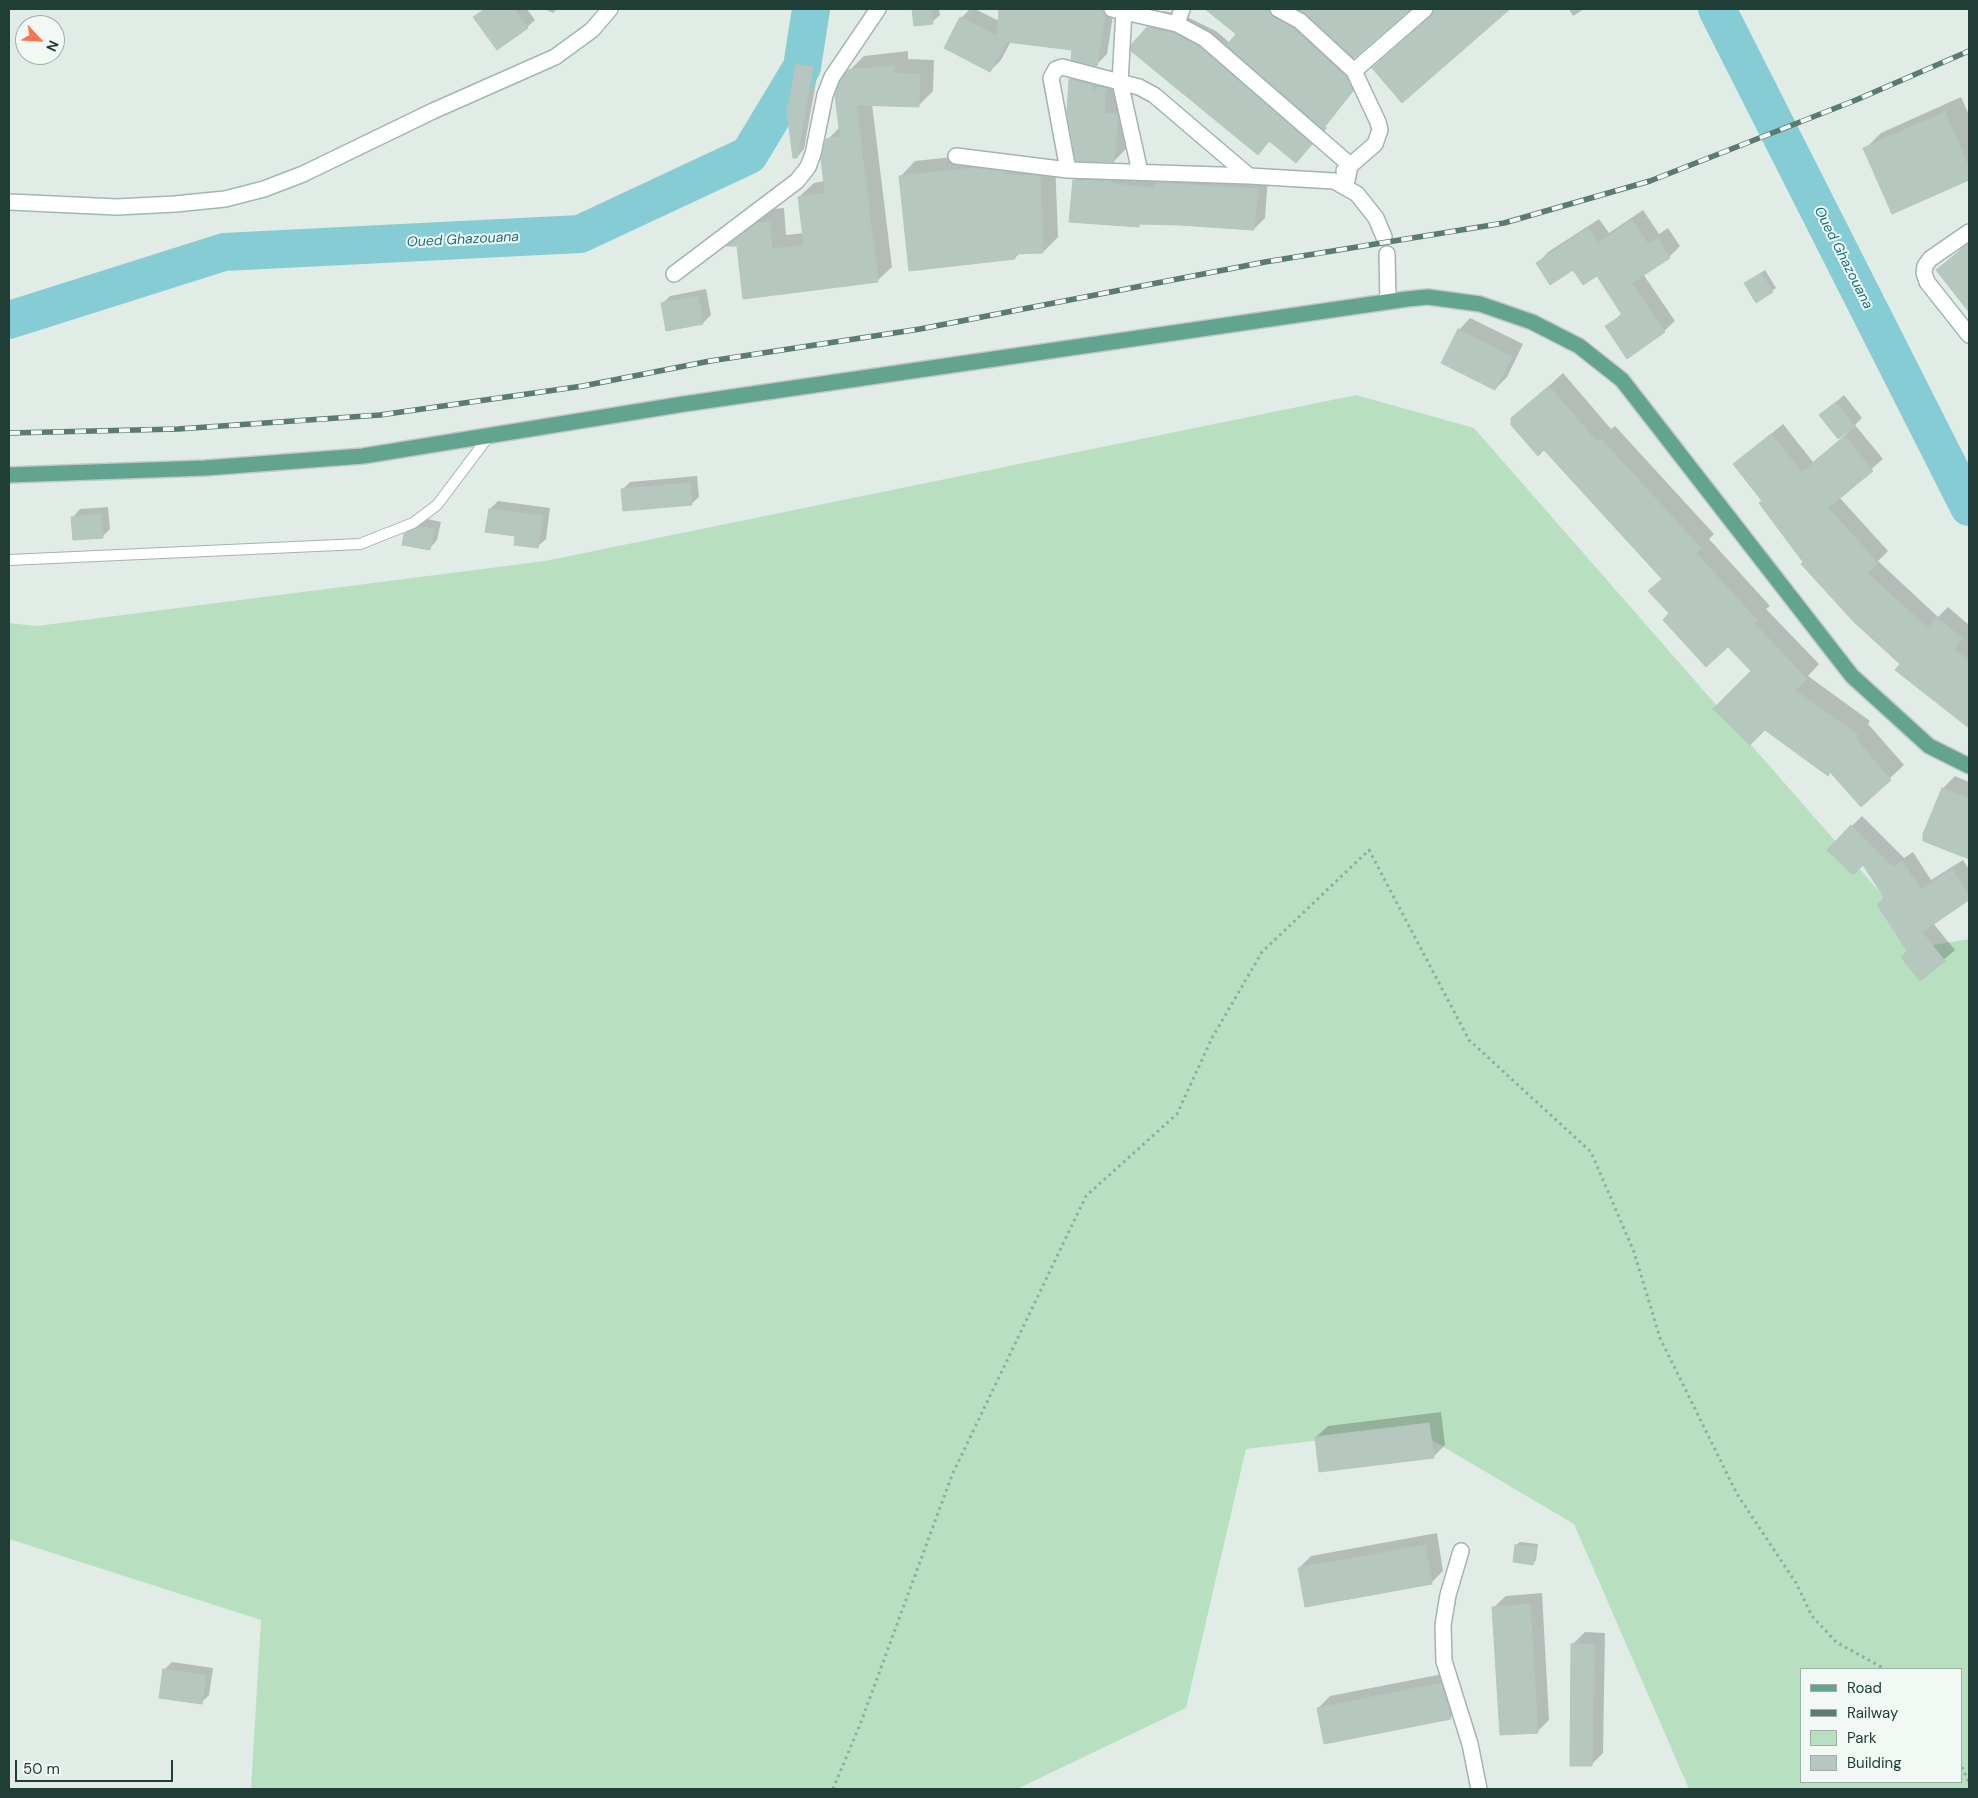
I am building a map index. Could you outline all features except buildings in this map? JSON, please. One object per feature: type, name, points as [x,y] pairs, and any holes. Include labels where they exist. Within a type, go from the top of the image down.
[{"type":"main road","points":[[9,475],[196,468],[362,456],[694,403],[1388,301],[1428,297],[1480,304],[1532,322],[1579,346],[1622,380],[1852,676],[1930,746],[1969,766]]},
{"type":"street","points":[[9,202],[117,207],[225,199],[264,189],[303,174],[432,111],[555,57],[592,30],[610,9]]},
{"type":"street","points":[[674,274],[796,180],[808,167],[813,154],[825,95],[832,78],[878,9]]},
{"type":"street","points":[[1177,24],[1182,9]]},
{"type":"street","points":[[1278,9],[1299,15],[1354,71],[1380,130],[1375,144],[1350,165],[1340,183]]},
{"type":"street","points":[[1354,71],[1425,9]]},
{"type":"street","points":[[1140,172],[1120,82],[1118,10],[1177,24],[1205,39],[1350,165]]},
{"type":"street","points":[[1068,170],[1051,78],[1053,72],[1062,68],[1120,82],[1154,95],[1249,176]]},
{"type":"street","points":[[956,156],[1068,170],[1249,176],[1340,183],[1357,194],[1376,218],[1384,237]]},
{"type":"street","points":[[1969,232],[1930,259],[1925,266],[1924,273],[1927,282],[1969,335]]},
{"type":"street","points":[[1387,254],[1388,301]]},
{"type":"street","points":[[1461,1551],[1448,1595],[1443,1625],[1444,1662],[1470,1744],[1479,1789]]},
{"type":"lane","points":[[9,560],[360,544],[413,523],[437,505],[489,436]]},
{"type":"path","points":[[833,1789],[861,1722],[952,1475],[1086,1196],[1177,1114],[1212,1038],[1262,952],[1369,850],[1470,1040],[1591,1152],[1634,1252],[1660,1338],[1737,1494],[1796,1582],[1812,1616],[1836,1642],[1883,1668]]},
{"type":"path","points":[[1963,1769],[1969,1783]]},
{"type":"green space","points":[[1356,395],[1474,428],[1927,946],[1969,939],[1969,1789],[1689,1789],[1574,1524],[1413,1429],[1246,1449],[1186,1708],[1017,1789],[251,1789],[261,1620],[9,1539],[9,623],[37,626],[545,561]]},
{"type":"waterway","name":"Oued Ghazouana","points":[[9,320],[224,252],[580,234],[749,155],[802,67],[811,9]]},
{"type":"waterway","name":"Oued Ghazouana","points":[[1717,9],[1969,507]]},
{"type":"railway","points":[[9,433],[178,429],[380,415],[583,386],[710,361],[920,329],[1265,262],[1504,223],[1650,181],[1856,100],[1969,51]]}]
